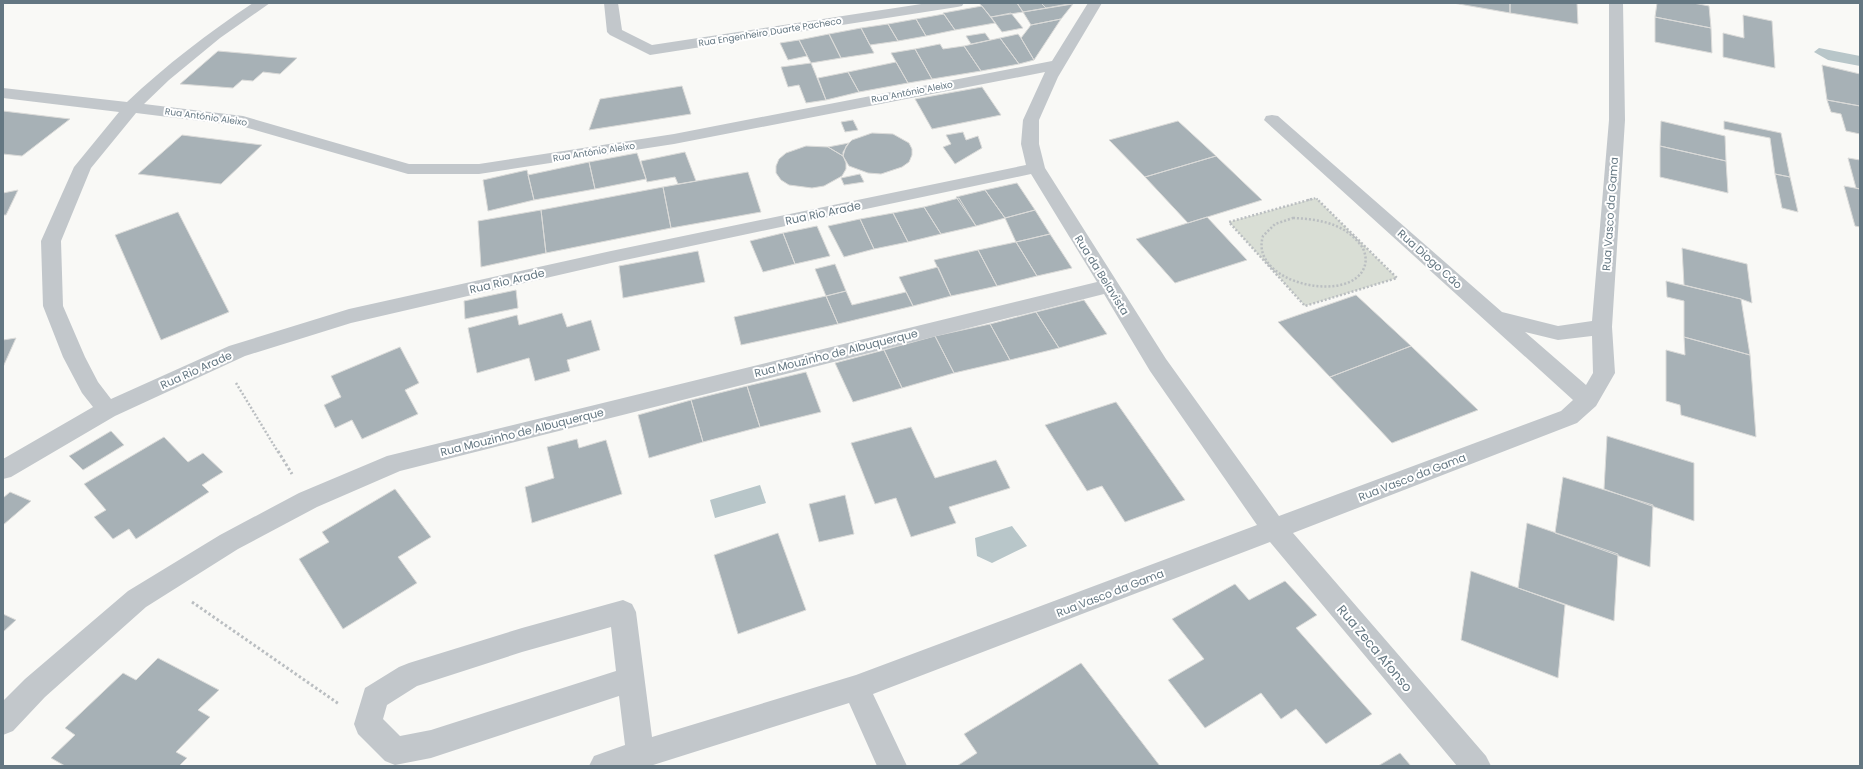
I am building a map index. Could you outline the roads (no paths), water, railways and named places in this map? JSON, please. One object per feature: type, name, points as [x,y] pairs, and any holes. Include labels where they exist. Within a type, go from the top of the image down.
[{"type":"street","points":[[107,410],[90,387],[74,357],[53,306],[51,241],[83,167],[132,107],[163,77],[215,35],[263,3]]},
{"type":"street","name":"Rua Engenheiro Duarte Pacheco","points":[[610,3],[615,32],[650,50],[957,3]]},
{"type":"street","name":"Rua da Belavista","points":[[1095,3],[1050,77],[1031,120],[1030,144],[1036,168],[1158,365],[1275,530]]},
{"type":"street","name":"Rua Vasco da Gama","points":[[604,766],[856,688],[1569,417],[1588,400],[1604,373],[1602,327],[1617,120],[1616,3]]},
{"type":"street","name":"Rua António Aleixo","points":[[3,93],[243,121],[408,169],[479,169],[674,139],[921,90],[1057,66]]},
{"type":"street","name":"Rua Diogo Cão","points":[[1272,120],[1588,400]]},
{"type":"street","name":"Rua Rio Arade","points":[[3,470],[107,410],[221,359],[237,352],[349,316],[611,258],[1036,168]]},
{"type":"street","name":"Rua Mouzinho de Albuquerque","points":[[3,721],[35,688],[137,599],[229,542],[308,500],[395,463],[1109,286]]},
{"type":"street","points":[[1496,318],[1558,333],[1602,327]]},
{"type":"street","name":"Rua Zeca Afonso","points":[[1275,530],[1476,766]]},
{"type":"street","points":[[631,679],[431,744],[395,751],[368,724],[375,697],[409,676],[522,640],[623,612],[640,754]]},
{"type":"street","points":[[856,688],[892,766]]}]
